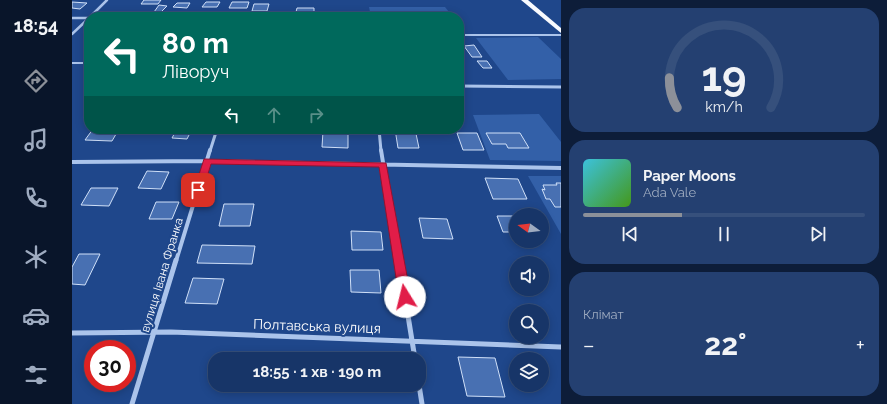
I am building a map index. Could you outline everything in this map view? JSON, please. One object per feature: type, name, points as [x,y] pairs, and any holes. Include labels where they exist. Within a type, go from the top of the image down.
[{"type":"highway","points":[[524,0],[561,31]]},
{"type":"street","points":[[95,12],[107,0]]},
{"type":"street","points":[[72,18],[84,18]]},
{"type":"street","points":[[72,34],[84,23]]},
{"type":"street","points":[[464,86],[561,87]]},
{"type":"street","name":"вулиця Івана Франка","points":[[132,404],[215,134]]},
{"type":"street","points":[[380,134],[383,165],[414,352]]},
{"type":"street","points":[[72,162],[207,161],[561,168]]},
{"type":"street","name":"Полтавська вулиця","points":[[72,333],[179,333],[561,347]]},
{"type":"street","points":[[420,392],[422,404]]},
{"type":"lane","points":[[464,35],[561,35]]},
{"type":"lane","points":[[72,63],[84,63]]},
{"type":"shaded area","points":[[369,7],[445,7],[449,12],[370,12]]},
{"type":"shaded area","points":[[538,37],[561,59],[561,79],[508,80],[476,38]]},
{"type":"shaded area","points":[[539,114],[561,142],[561,161],[490,160],[473,115]]},
{"type":"shaded area","points":[[528,176],[561,176],[561,234],[549,213],[549,208],[546,208]]},
{"type":"building","points":[[144,0],[161,0],[158,4],[141,4]]},
{"type":"building","points":[[72,2],[87,3],[80,9],[72,8]]},
{"type":"building","points":[[206,2],[220,2],[217,7],[202,7]]},
{"type":"building","points":[[232,2],[249,2],[247,8],[229,8]]},
{"type":"building","points":[[177,3],[190,3],[187,8],[173,7]]},
{"type":"building","points":[[254,4],[269,4],[267,11],[252,11]]},
{"type":"building","points":[[159,5],[167,6],[161,12],[154,12]]},
{"type":"building","points":[[297,8],[314,8],[314,12],[296,12]]},
{"type":"building","points":[[474,45],[482,57],[472,57],[464,46]]},
{"type":"building","points":[[477,61],[487,61],[492,68],[483,68]]},
{"type":"building","points":[[477,133],[484,150],[463,150],[457,134]]},
{"type":"building","points":[[486,133],[520,133],[529,148],[508,148],[506,144],[492,144]]},
{"type":"building","points":[[89,134],[116,134],[112,141],[85,140]]},
{"type":"building","points":[[174,134],[190,134],[187,139],[172,138]]},
{"type":"building","points":[[323,134],[348,134],[348,148],[322,147]]},
{"type":"building","points":[[396,134],[416,134],[419,148],[398,148]]},
{"type":"building","points":[[147,171],[169,172],[161,189],[138,188]]},
{"type":"building","points":[[485,178],[518,179],[527,199],[493,199]]},
{"type":"building","points":[[556,183],[561,183],[561,207],[555,207],[550,199],[546,199],[542,189],[545,190],[543,185],[557,185]]},
{"type":"building","points":[[91,188],[118,188],[109,206],[81,205]]},
{"type":"building","points":[[156,202],[179,202],[172,219],[149,219]]},
{"type":"building","points":[[224,204],[254,204],[250,226],[219,226]]},
{"type":"building","points":[[497,216],[509,216],[509,232],[503,232]]},
{"type":"building","points":[[419,218],[447,219],[453,239],[423,238]]},
{"type":"building","points":[[351,231],[381,232],[383,250],[352,250]]},
{"type":"building","points":[[202,245],[255,246],[252,264],[197,263]]},
{"type":"building","points":[[79,254],[100,254],[85,285],[72,284],[72,267]]},
{"type":"building","points":[[350,270],[379,270],[381,293],[351,292]]},
{"type":"building","points":[[193,278],[224,279],[217,304],[185,303]]},
{"type":"building","points":[[458,357],[495,358],[505,397],[467,396]]},
{"type":"route","points":[[198,190],[207,161],[383,165],[405,297]]}]
